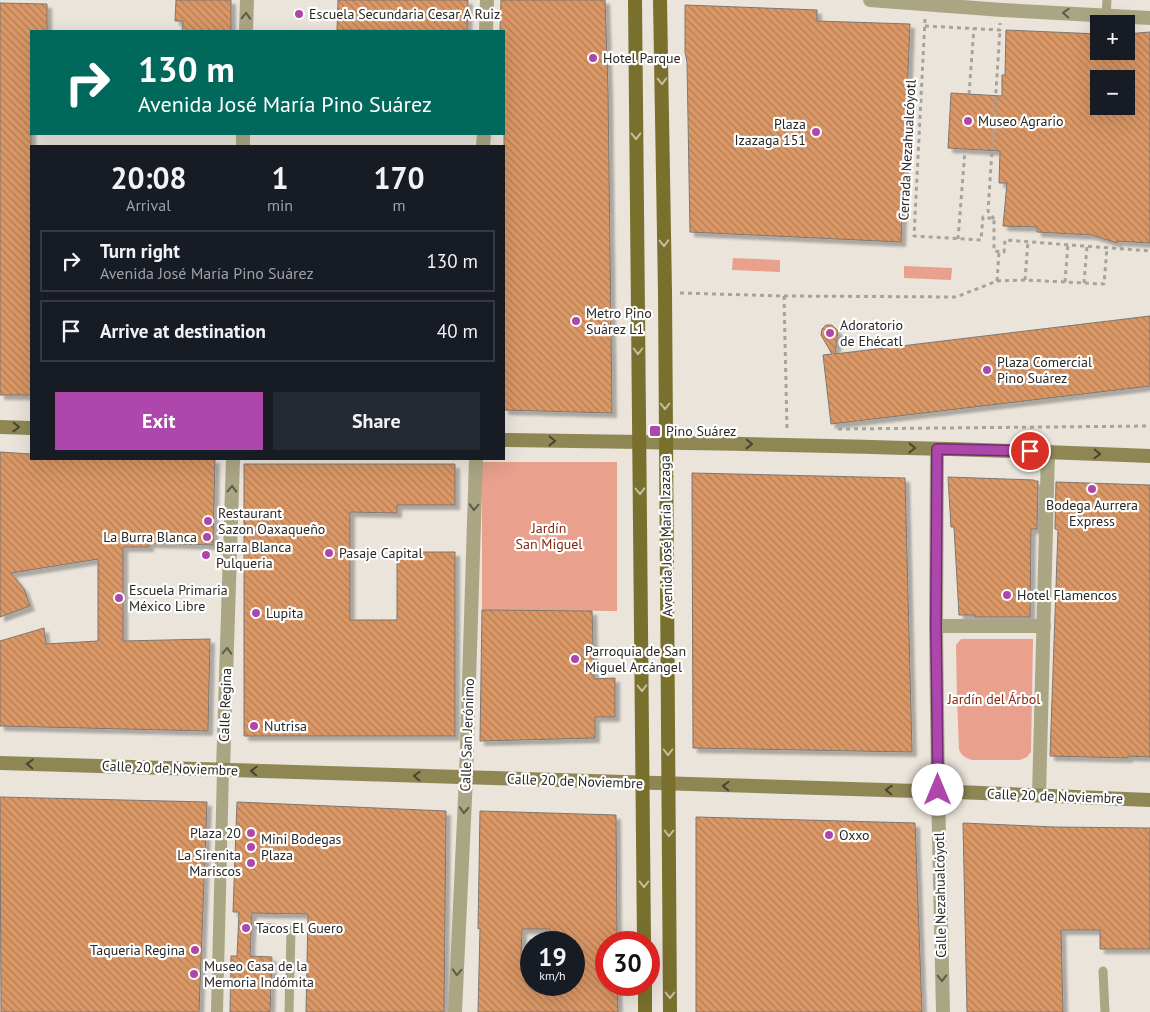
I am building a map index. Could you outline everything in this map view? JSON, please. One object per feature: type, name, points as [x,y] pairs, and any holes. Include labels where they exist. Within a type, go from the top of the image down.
[{"type":"main road","name":"Avenida José María Izazaga","points":[[635,0],[644,931]]},
{"type":"main road","name":"Avenida José María Izazaga","points":[[660,0],[665,292],[670,1012]]},
{"type":"main road","points":[[0,427],[30,428]]},
{"type":"main road","points":[[505,440],[665,442],[1150,456]]},
{"type":"main road","name":"Calle 20 de Noviembre","points":[[0,763],[668,784],[938,790],[1150,800]]},
{"type":"main road","points":[[645,996],[645,1012]]},
{"type":"street","points":[[246,30],[247,0]]},
{"type":"street","points":[[486,30],[487,0]]},
{"type":"street","points":[[870,0],[1002,10],[1035,6],[1106,15]]},
{"type":"street","points":[[1135,17],[1150,18]]},
{"type":"street","name":"Calle Nezahualcóyotl","points":[[937,449],[936,626],[943,1012]]},
{"type":"street","points":[[1039,795],[1048,452]]},
{"type":"street","name":"Calle Regina","points":[[217,1012],[233,460]]},
{"type":"street","name":"Calle San Jerónimo","points":[[455,1012],[466,778],[476,460]]},
{"type":"street","points":[[936,626],[1044,626]]},
{"type":"lane","points":[[1106,0],[1106,15]]},
{"type":"lane","points":[[260,927],[291,930],[289,1012]]},
{"type":"lane","points":[[1103,971],[1105,1012]]},
{"type":"path","name":"Cerrada Nezahualcóyotl","points":[[926,3],[914,236],[981,240],[983,217],[994,219]]},
{"type":"path","points":[[925,26],[1000,28],[988,211],[994,219],[994,251],[1004,252],[1005,240],[1150,251]]},
{"type":"path","points":[[969,94],[974,28]]},
{"type":"path","points":[[958,239],[965,150]]},
{"type":"path","points":[[1025,280],[1028,242]]},
{"type":"path","points":[[1065,282],[1068,244]]},
{"type":"path","points":[[1084,283],[1087,246]]},
{"type":"path","points":[[665,292],[784,296],[956,297],[997,281],[1025,280],[1104,284],[1107,248]]},
{"type":"path","points":[[997,281],[999,252]]},
{"type":"path","points":[[780,429],[787,429],[784,296]]},
{"type":"path","points":[[836,429],[1150,426]]},
{"type":"green space","points":[[733,258],[780,260],[780,272],[732,270]]},
{"type":"green space","points":[[904,266],[952,268],[951,280],[904,278]]},
{"type":"green space","name":"Jardín San Miguel","points":[[482,462],[617,462],[617,611],[482,610]]},
{"type":"green space","name":"Jardín del Árbol","points":[[961,639],[1033,639],[1031,752],[1027,757],[1020,760],[972,760],[961,753],[959,749],[956,645]]},
{"type":"building","points":[[176,0],[231,0],[231,30],[182,30],[183,21],[175,21]]},
{"type":"building","points":[[338,0],[468,0],[467,30],[337,30]]},
{"type":"building","points":[[501,0],[605,0],[612,413],[505,410],[505,30],[500,30]]},
{"type":"building","points":[[0,3],[47,4],[47,30],[30,30],[30,395],[0,395]]},
{"type":"building","name":"Plaza Izazaga 151","points":[[685,5],[817,10],[817,21],[910,24],[901,242],[690,232]]},
{"type":"building","points":[[1006,30],[1090,34],[1090,60],[1135,60],[1135,33],[1150,32],[1150,243],[1117,241],[1117,243],[1092,235],[1037,232],[1037,227],[1003,226],[1007,183],[999,183],[1000,151],[948,148],[951,93],[1002,96],[1002,75],[1005,75]]},
{"type":"building","name":"Plaza Comercial Pino Suárez","points":[[1150,316],[1150,386],[831,424],[823,355],[832,354],[821,335],[822,329],[826,325],[832,325],[838,331],[835,354]]},
{"type":"building","points":[[0,452],[30,454],[30,460],[215,460],[213,545],[149,543],[149,547],[123,547],[123,641],[210,639],[208,731],[0,726],[0,641],[44,628],[46,644],[98,641],[98,559],[11,573],[24,589],[30,606],[0,617]]},
{"type":"building","points":[[244,464],[455,464],[455,505],[397,505],[397,513],[350,512],[350,620],[397,620],[397,552],[455,552],[455,736],[244,736]]},
{"type":"building","points":[[692,473],[905,478],[912,752],[693,748]]},
{"type":"building","points":[[948,477],[1038,481],[1037,529],[1031,529],[1030,617],[975,617],[975,615],[959,615],[954,527],[951,527]]},
{"type":"building","points":[[1056,482],[1150,485],[1150,757],[1050,756],[1058,530],[1055,529]]},
{"type":"building","points":[[482,610],[592,611],[594,679],[615,678],[615,717],[595,717],[595,738],[480,741]]},
{"type":"building","points":[[0,797],[207,802],[199,1012],[1,1012]]},
{"type":"building","points":[[237,802],[446,811],[444,1012],[306,1012],[308,914],[252,913],[250,956],[272,957],[270,1012],[230,1012],[231,956],[237,956],[239,912],[233,912]]},
{"type":"building","points":[[480,811],[616,815],[617,931],[595,931],[595,996],[617,996],[618,1012],[478,1012],[480,928],[478,929]]},
{"type":"building","points":[[696,817],[915,823],[922,1012],[696,1012]]},
{"type":"building","points":[[963,823],[1054,827],[1150,828],[1150,949],[1100,949],[1100,930],[1061,930],[1063,1012],[967,1012]]},
{"type":"place","name":"Escuela Secundaria Cesar A Ruiz","points":[[299,14]]},
{"type":"place","name":"Hotel Parque","points":[[593,58]]},
{"type":"place","name":"Museo Agrario","points":[[968,121]]},
{"type":"place","name":"Plaza Izazaga 151","points":[[816,132]]},
{"type":"place","name":"Metro Pino Suárez L1","points":[[576,321]]},
{"type":"place","name":"Adoratorio de Ehécatl","points":[[830,333]]},
{"type":"place","name":"Plaza Comercial Pino Suárez","points":[[987,370]]},
{"type":"place","name":"Pino Suárez","points":[[655,431]]},
{"type":"place","name":"Bodega Aurrera Express","points":[[1092,489]]},
{"type":"place","name":"Restaurant Sazon Oaxaqueño","points":[[208,521]]},
{"type":"place","name":"La Burra Blanca","points":[[207,537]]},
{"type":"place","name":"Pasaje Capital","points":[[329,553]]},
{"type":"place","name":"Barra Blanca Pulqueria","points":[[206,555]]},
{"type":"place","name":"Hotel Flamencos","points":[[1007,595]]},
{"type":"place","name":"Escuela Primaria México Libre","points":[[119,598]]},
{"type":"place","name":"Lupita","points":[[256,613]]},
{"type":"place","name":"Parroquia de San Miguel Arcángel","points":[[575,659]]},
{"type":"place","name":"Nutrisa","points":[[254,726]]},
{"type":"place","name":"Plaza 20","points":[[251,833]]},
{"type":"place","name":"Oxxo","points":[[829,835]]},
{"type":"place","name":"Mini Bodegas Plaza","points":[[251,847]]},
{"type":"place","name":"La Sirenita Mariscos","points":[[251,863]]},
{"type":"place","name":"Tacos El Guero","points":[[246,928]]},
{"type":"place","name":"Taqueria Regina","points":[[195,950]]},
{"type":"place","name":"Museo Casa de la Memoria Indómita","points":[[194,974]]},
{"type":"route","points":[[938,790],[936,626],[937,449],[1030,451]]}]
